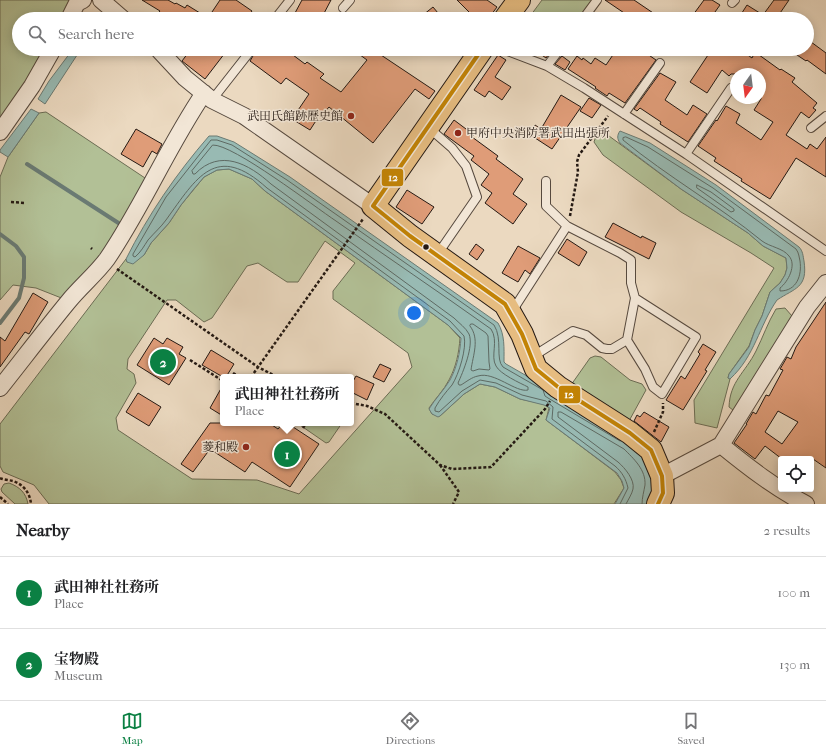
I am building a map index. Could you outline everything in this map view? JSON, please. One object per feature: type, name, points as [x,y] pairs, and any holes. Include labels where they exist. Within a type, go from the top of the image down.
[{"type":"main road","points":[[510,12],[519,0]]},
{"type":"main road","points":[[477,56],[373,206],[410,236],[505,304],[522,334],[536,369],[558,387],[630,433],[651,450],[662,476],[663,493],[660,503]]},
{"type":"street","points":[[101,0],[115,12]]},
{"type":"street","points":[[72,12],[77,1]]},
{"type":"street","points":[[0,132],[32,86],[49,56]]},
{"type":"street","points":[[165,56],[185,78],[208,97],[244,116],[373,206]]},
{"type":"street","points":[[0,388],[69,301],[106,260],[135,214],[151,182],[190,113],[208,97]]},
{"type":"street","points":[[662,476],[721,445],[807,307],[826,283]]},
{"type":"street","points":[[721,445],[764,478],[806,504]]},
{"type":"lane","points":[[281,12],[290,0]]},
{"type":"lane","points":[[343,8],[350,0]]},
{"type":"lane","points":[[588,12],[597,0]]},
{"type":"lane","points":[[208,97],[246,56]]},
{"type":"lane","points":[[521,56],[547,66],[615,107],[686,154],[826,251]]},
{"type":"lane","points":[[547,66],[555,56]]},
{"type":"lane","points":[[624,114],[660,62]]},
{"type":"lane","points":[[686,154],[730,89]]},
{"type":"lane","points":[[811,128],[826,116]]},
{"type":"lane","points":[[428,127],[452,148],[466,166],[477,197],[437,255]]},
{"type":"lane","points":[[546,181],[546,206],[568,226],[631,260],[631,283],[634,298],[627,340],[653,387],[662,394],[696,337],[634,298]]},
{"type":"lane","points":[[510,314],[568,226]]},
{"type":"lane","points":[[531,357],[573,332],[586,335],[602,348],[608,349],[612,349],[627,340]]},
{"type":"path","points":[[568,226],[578,172],[577,162],[579,155],[615,107]]},
{"type":"path","points":[[11,202],[25,203]]},
{"type":"path","points":[[253,374],[359,225]]},
{"type":"path","points":[[106,260],[258,366],[272,374]]},
{"type":"path","points":[[190,360],[220,379]]},
{"type":"path","points":[[646,446],[663,412],[662,394]]},
{"type":"path","points":[[354,404],[367,406],[385,414],[440,465],[459,492],[453,504]]},
{"type":"path","points":[[440,465],[452,469],[491,467],[545,409]]},
{"type":"path","points":[[0,479],[13,481],[26,489],[30,496],[31,504]]},
{"type":"path","points":[[0,497],[8,504]]},
{"type":"green space","points":[[0,0],[72,0],[70,12],[12,12],[12,56],[49,56],[0,132]]},
{"type":"green space","points":[[542,0],[597,0],[588,12],[533,12]]},
{"type":"green space","points":[[46,112],[151,182],[69,301],[36,288],[13,285],[0,300],[0,177],[8,157],[39,113]]},
{"type":"green space","points":[[605,133],[681,189],[748,233],[763,246],[786,258],[787,268],[785,275],[780,283],[770,292],[762,316],[749,346],[729,374],[728,378],[730,379],[717,428],[695,423],[694,400],[774,268],[681,212],[603,155],[594,142],[596,136]]},
{"type":"green space","points":[[229,169],[252,179],[265,191],[448,325],[460,338],[454,370],[445,387],[429,408],[432,414],[440,416],[464,394],[480,384],[495,387],[520,399],[544,404],[549,408],[546,420],[615,472],[621,480],[624,488],[614,504],[49,504],[34,485],[3,472],[0,466],[0,424],[126,259],[127,262],[144,255],[151,243],[169,223],[181,205],[204,177],[217,170]],"holes":[[[325,241],[355,263],[333,291],[333,299],[408,353],[412,367],[299,494],[257,480],[192,479],[118,430],[116,418],[136,383],[134,374],[127,369],[128,359],[167,300],[176,300],[204,322],[212,318],[247,266],[258,263],[287,282],[298,282]]]},
{"type":"green space","points":[[785,308],[792,316],[739,406],[733,410],[729,407],[732,390],[735,384],[752,359],[776,309]]},
{"type":"green space","points":[[595,356],[601,357],[630,380],[642,384],[646,390],[629,421],[571,385],[590,358]]},
{"type":"green space","points":[[301,426],[340,426],[329,442],[326,443]]},
{"type":"green space","points":[[9,483],[22,491],[28,504],[15,504],[2,492],[1,489],[4,484]]},
{"type":"water","points":[[68,56],[76,56],[45,104],[38,99]]},
{"type":"water","points":[[31,109],[39,113],[8,157],[0,152],[0,150]]},
{"type":"water","points":[[620,131],[650,143],[716,185],[801,250],[805,270],[802,282],[795,290],[777,300],[751,351],[730,379],[728,378],[729,374],[749,347],[770,292],[780,283],[785,275],[787,268],[786,258],[763,246],[748,233],[681,189],[620,143],[618,140],[618,134]]},
{"type":"water","points":[[209,136],[217,136],[234,142],[290,177],[498,323],[503,337],[504,362],[506,364],[546,387],[630,442],[643,457],[654,482],[650,504],[615,504],[624,488],[617,473],[546,420],[550,408],[544,405],[520,399],[495,387],[480,384],[464,394],[440,416],[438,417],[432,414],[429,409],[448,384],[455,370],[461,338],[448,325],[265,191],[252,179],[229,169],[217,170],[204,177],[181,205],[169,223],[151,243],[144,255],[133,264],[127,262],[126,259],[153,211],[185,165]]},
{"type":"building","points":[[142,0],[168,0],[185,8],[187,5],[198,12],[159,12],[160,11]]},
{"type":"building","points":[[220,0],[236,0],[252,11],[212,12]]},
{"type":"building","points":[[302,0],[331,0],[325,12],[296,12]]},
{"type":"building","points":[[457,0],[487,0],[497,7],[493,12],[469,12]]},
{"type":"building","points":[[605,0],[634,0],[652,12],[623,12]]},
{"type":"building","points":[[704,0],[712,0],[720,5],[715,12],[695,12]]},
{"type":"building","points":[[774,0],[789,0],[781,12],[765,12]]},
{"type":"building","points":[[747,5],[758,12],[742,12]]},
{"type":"building","points":[[433,7],[437,12],[427,12]]},
{"type":"building","points":[[814,44],[826,53],[826,74],[807,60],[806,61],[798,56],[814,56]]},
{"type":"building","points":[[186,56],[223,56],[205,79],[182,61]]},
{"type":"building","points":[[253,56],[294,56],[305,64],[307,62],[324,74],[320,78],[341,92],[367,60],[362,56],[382,56],[435,91],[429,99],[415,89],[373,143],[329,107],[323,114],[321,113],[310,130],[292,119],[309,94],[286,78],[281,84],[250,61]]},
{"type":"building","points":[[497,56],[506,60],[495,77],[511,87],[502,100],[489,91],[485,97],[474,90]]},
{"type":"building","points":[[562,56],[570,62],[565,70],[555,64]]},
{"type":"building","points":[[577,56],[582,60],[583,58],[591,64],[595,58],[606,65],[612,56],[650,56],[656,60],[625,103],[609,93],[607,96],[568,69]]},
{"type":"building","points":[[707,56],[749,56],[752,58],[753,56],[761,56],[780,70],[781,69],[795,78],[792,82],[817,103],[813,108],[816,110],[809,118],[801,112],[786,135],[807,149],[810,144],[817,149],[826,137],[826,177],[796,158],[770,199],[741,181],[742,179],[714,161],[716,158],[698,146],[716,120],[717,121],[726,106],[740,114],[736,123],[761,140],[773,122],[754,110],[758,104],[766,104],[766,68],[730,68],[729,76],[722,70],[707,93],[690,82]]},
{"type":"building","points":[[660,73],[676,82],[665,100],[687,115],[693,105],[707,114],[688,142],[660,124],[661,122],[640,108],[637,111],[634,109]]},
{"type":"building","points":[[561,95],[581,107],[552,149],[529,134],[535,125],[541,129]]},
{"type":"building","points":[[589,98],[601,105],[592,118],[580,111]]},
{"type":"building","points":[[454,120],[474,135],[472,137],[498,156],[496,159],[523,179],[513,194],[527,204],[513,224],[485,203],[492,193],[481,185],[489,174],[471,160],[474,156],[444,134]]},
{"type":"building","points":[[136,129],[162,144],[157,154],[152,151],[143,167],[121,154]]},
{"type":"building","points":[[407,190],[434,207],[422,224],[396,207]]},
{"type":"building","points":[[613,223],[641,238],[642,236],[656,243],[649,259],[605,237]]},
{"type":"building","points":[[567,239],[587,252],[579,266],[558,253]]},
{"type":"building","points":[[476,244],[484,250],[477,260],[469,254]]},
{"type":"building","points":[[518,246],[540,258],[530,274],[525,270],[518,282],[502,273]]},
{"type":"building","points":[[33,293],[48,302],[29,334],[25,332],[0,367],[0,337],[5,341]]},
{"type":"building","points":[[826,302],[826,468],[814,460],[814,456],[778,456],[765,446],[755,459],[734,443],[753,412],[756,414],[766,395],[769,396],[783,370],[780,369],[787,357],[791,359],[796,347]],"holes":[[[778,411],[798,422],[782,444],[765,432]]]},
{"type":"building","points":[[154,338],[163,344],[167,338],[183,347],[179,354],[186,358],[169,385],[137,365]]},
{"type":"building","points":[[703,344],[716,352],[705,370],[707,371],[683,410],[666,400],[681,376],[685,379],[700,354],[698,352]]},
{"type":"building","points":[[211,350],[234,364],[228,374],[220,374],[220,375],[202,365]]},
{"type":"building","points":[[380,364],[391,369],[384,382],[373,377]]},
{"type":"building","points":[[356,376],[374,384],[367,400],[354,394],[354,380]]},
{"type":"building","points":[[220,390],[220,414],[210,408]]},
{"type":"building","points":[[138,393],[161,407],[149,426],[126,412]]},
{"type":"building","points":[[644,412],[669,427],[661,442],[634,421],[637,415],[640,417]]},
{"type":"building","points":[[210,423],[220,423],[220,426],[274,426],[278,429],[280,426],[292,426],[319,444],[290,487],[252,462],[245,472],[210,449],[193,472],[181,464]]},
{"type":"waterway","points":[[27,164],[120,224]]},
{"type":"waterway","points":[[0,234],[16,246],[24,257],[24,278],[19,298],[0,323]]},
{"type":"transit line","name":"12","points":[[477,56],[373,206],[410,236],[505,304],[522,334],[536,369],[558,387],[630,433],[651,450],[662,476],[663,493],[658,504]]},
{"type":"place","name":"武田氏館跡歴史館","points":[[351,116]]},
{"type":"place","name":"甲府中央消防署武田出張所","points":[[458,133]]},
{"type":"place","name":"宝物殿","points":[[163,362]]},
{"type":"place","name":"菱和殿","points":[[246,447]]},
{"type":"place","name":"武田神社社務所","points":[[287,454]]}]
